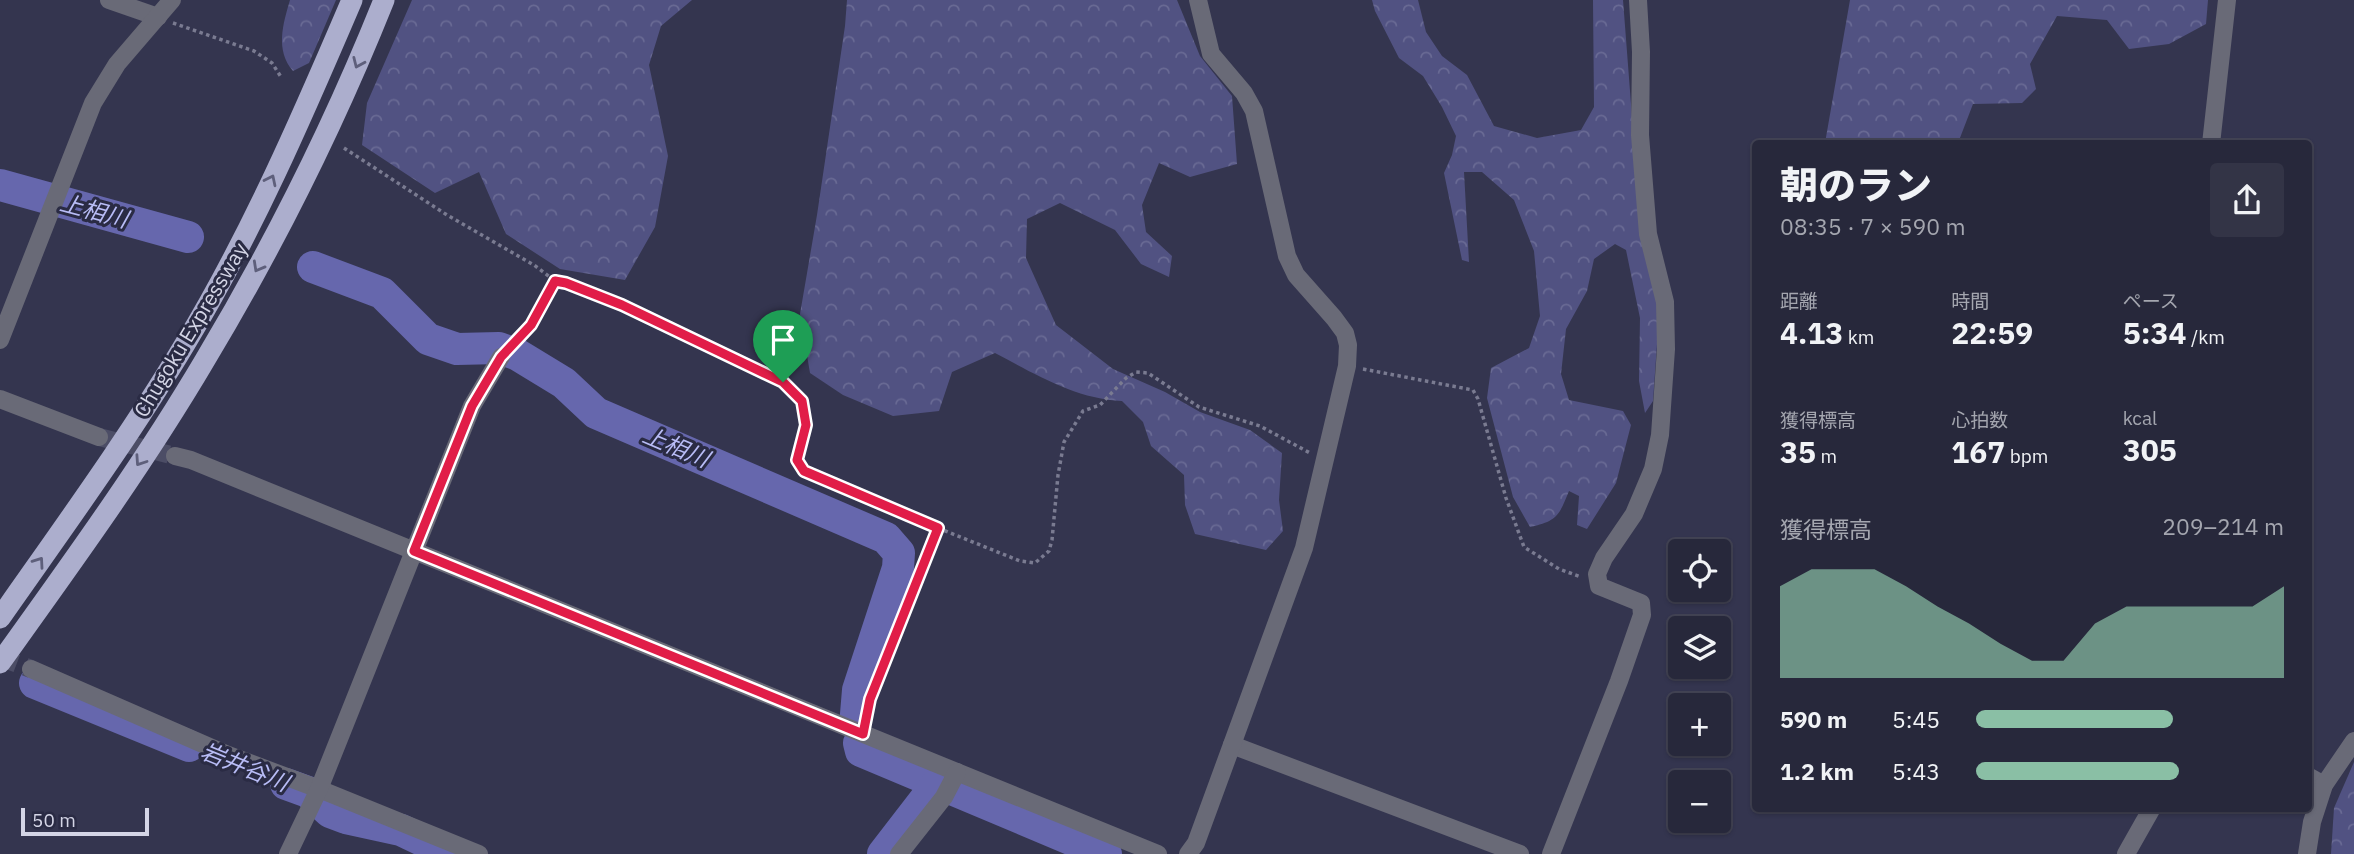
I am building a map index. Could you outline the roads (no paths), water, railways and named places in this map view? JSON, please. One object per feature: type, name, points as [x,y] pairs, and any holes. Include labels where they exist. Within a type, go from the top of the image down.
[{"type":"highway","name":"Chugoku Expressway","points":[[0,618],[128,434],[185,345],[223,278],[299,123],[352,0]]},
{"type":"highway","name":"Chugoku Expressway","points":[[0,663],[85,544],[205,361],[282,225],[331,124],[384,0]]},
{"type":"street","points":[[109,0],[158,17]]},
{"type":"street","points":[[0,340],[93,103],[117,64],[172,0]]},
{"type":"street","points":[[1188,854],[1196,843],[1304,548],[1347,366],[1348,345],[1345,333],[1296,275],[1287,257],[1254,111],[1244,93],[1211,54],[1198,0]]},
{"type":"street","points":[[1551,854],[1642,615],[1641,603],[1599,586],[1597,574],[1604,558],[1634,514],[1654,469],[1660,435],[1666,361],[1665,302],[1648,234],[1640,135],[1641,52],[1638,0]]},
{"type":"street","points":[[2211,140],[2227,0]]},
{"type":"street","points":[[288,854],[319,789],[472,406],[501,357]]},
{"type":"street","points":[[0,399],[99,437]]},
{"type":"street","points":[[175,456],[191,460],[863,734],[955,776],[1158,854]]},
{"type":"street","points":[[31,668],[228,755],[479,854]]},
{"type":"street","points":[[2307,854],[2316,781],[2354,741]]},
{"type":"street","points":[[1232,745],[1520,854]]},
{"type":"street","points":[[899,854],[944,797],[955,776]]},
{"type":"street","points":[[2126,854],[2150,812]]},
{"type":"waterway","name":"上相川","points":[[0,185],[188,237]]},
{"type":"waterway","name":"上相川","points":[[313,267],[382,293],[428,339],[457,349],[499,348],[518,355],[564,383],[596,413],[886,538],[899,553],[898,568],[858,690],[856,714]]},
{"type":"waterway","name":"岩井谷川","points":[[35,683],[189,746]]},
{"type":"waterway","name":"上相川","points":[[859,743],[861,751],[1106,854]]},
{"type":"waterway","name":"岩井谷川","points":[[286,784],[308,792],[330,812],[401,830],[451,854]]},
{"type":"waterway","name":"岩井谷川","points":[[883,854],[937,784]]},
{"type":"tunnel","points":[[99,437],[175,456]]},
{"type":"tunnel","points":[[0,657],[31,669]]}]
